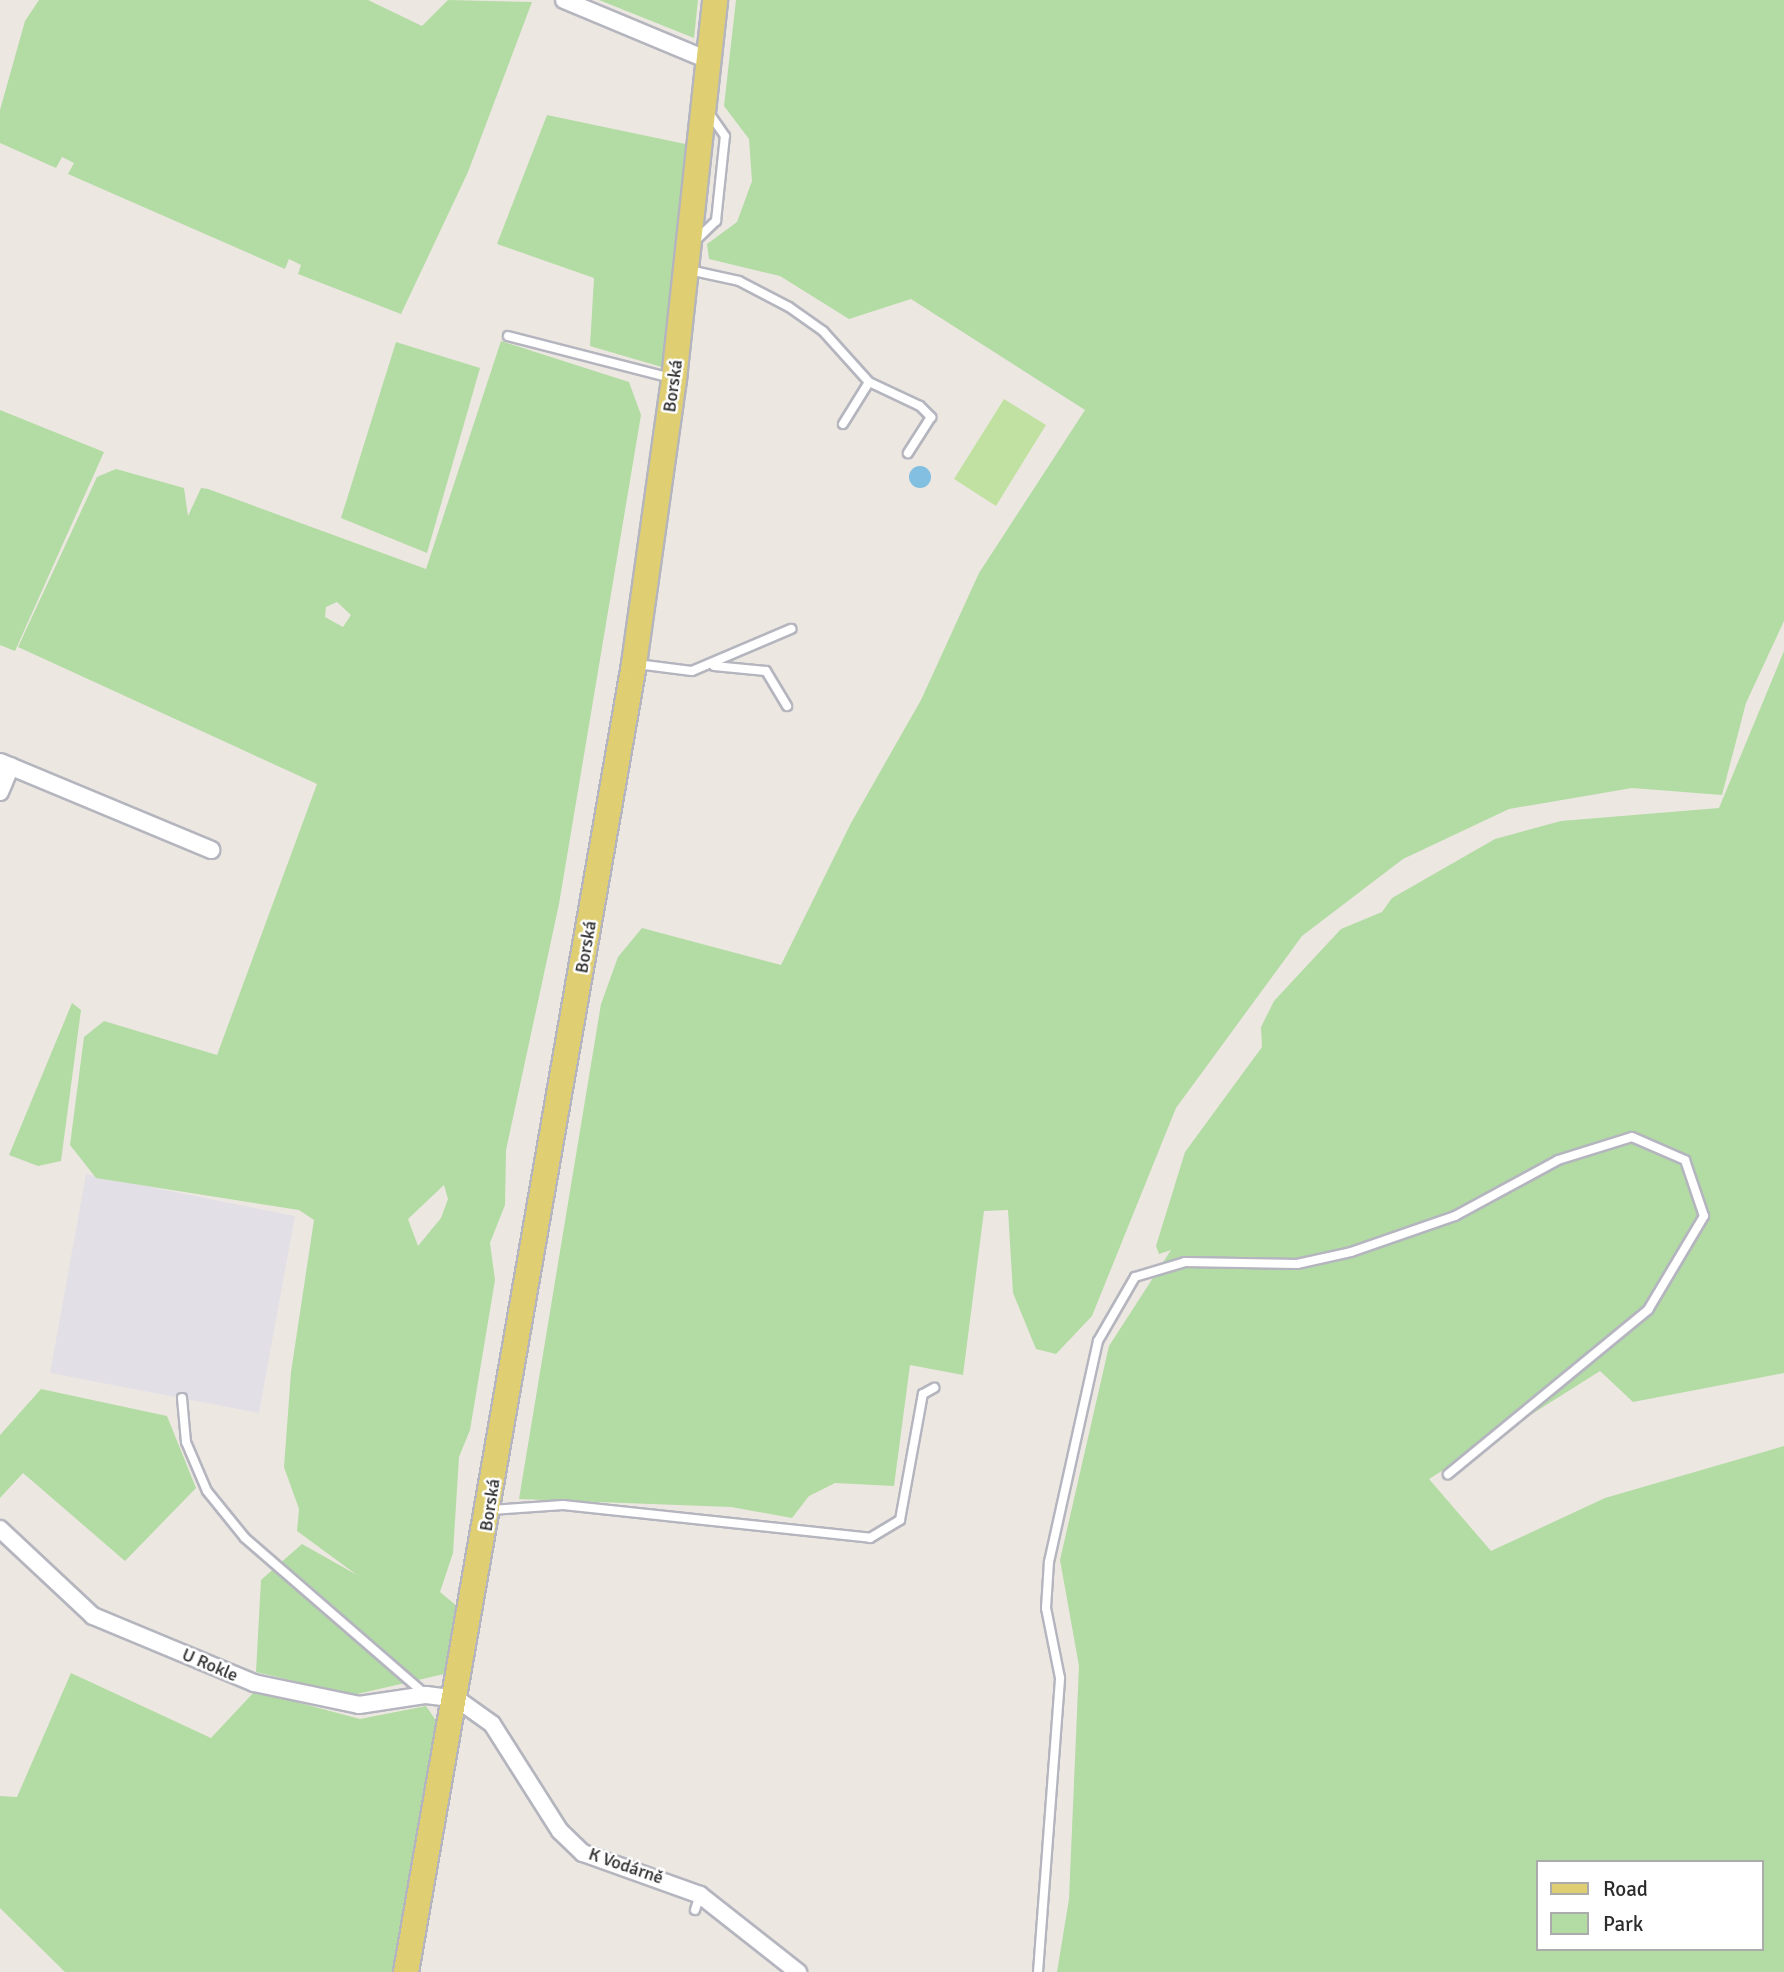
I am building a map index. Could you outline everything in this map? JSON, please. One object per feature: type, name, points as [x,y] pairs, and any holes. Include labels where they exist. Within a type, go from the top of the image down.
[{"type":"main road","name":"Borská","points":[[406,1972],[425,1889],[634,664],[674,379],[715,0]]},
{"type":"main road","name":"Borská","points":[[420,1972],[425,1889]]},
{"type":"street","points":[[564,0],[708,60]]},
{"type":"street","points":[[0,792],[5,764],[211,850]]},
{"type":"street","name":"U Rokle","points":[[0,1529],[93,1616],[254,1683],[359,1705],[426,1695],[457,1699]]},
{"type":"street","name":"K Vodárně","points":[[457,1699],[492,1724],[560,1831],[583,1853],[697,1903],[798,1972]]},
{"type":"lane","points":[[688,258],[789,307],[823,331],[869,382],[898,391],[930,417],[908,453]]},
{"type":"lane","points":[[508,336],[674,379]]},
{"type":"lane","points":[[843,424],[869,382]]},
{"type":"lane","points":[[634,664],[692,671],[713,666],[791,629]]},
{"type":"lane","points":[[713,666],[766,671],[787,706]]},
{"type":"lane","points":[[1038,1972],[1060,1678],[1046,1608],[1049,1562],[1098,1341],[1135,1277],[1185,1262],[1297,1264],[1351,1252],[1455,1216],[1558,1160],[1632,1137],[1685,1160],[1704,1216],[1648,1310],[1448,1474]]},
{"type":"lane","points":[[489,1510],[563,1505],[870,1538],[900,1520],[923,1394],[934,1388]]},
{"type":"lane","points":[[182,1398],[186,1442],[206,1490],[245,1538],[426,1695]]},
{"type":"shaded area","points":[[86,1174],[295,1216],[259,1413],[50,1373]]},
{"type":"green space","points":[[39,0],[368,0],[422,26],[448,0],[532,2],[468,172],[401,314],[298,274],[301,265],[289,259],[285,269],[68,174],[74,163],[62,157],[56,168],[0,143],[0,110],[25,21]]},
{"type":"green space","points":[[599,0],[698,0],[694,38]]},
{"type":"green space","points":[[736,0],[1784,0],[1784,621],[1746,703],[1722,795],[1632,788],[1509,809],[1403,859],[1302,936],[1176,1108],[1092,1316],[1056,1354],[1036,1349],[1013,1293],[1008,1210],[984,1211],[963,1375],[910,1365],[894,1486],[835,1483],[809,1496],[792,1518],[731,1507],[519,1499],[601,1004],[618,957],[642,928],[781,965],[851,823],[921,700],[979,573],[1085,410],[911,299],[849,319],[780,276],[709,259],[707,244],[737,222],[752,181],[749,139],[724,106]]},
{"type":"green space","points":[[547,115],[690,145],[665,368],[590,346],[594,278],[497,244]]},
{"type":"green space","points":[[501,341],[629,382],[641,415],[559,904],[506,1150],[505,1205],[490,1243],[495,1280],[470,1430],[459,1457],[453,1553],[440,1592],[458,1607],[444,1674],[353,1695],[256,1672],[261,1580],[302,1544],[357,1575],[297,1531],[299,1509],[284,1467],[291,1372],[314,1220],[299,1210],[96,1178],[70,1145],[84,1037],[104,1021],[217,1055],[317,784],[18,647],[97,477],[116,469],[184,488],[188,516],[201,488],[208,489],[426,569]],"holes":[[[337,602],[351,615],[343,627],[325,617],[326,607]],[[444,1185],[448,1199],[441,1218],[418,1246],[408,1219]]]},
{"type":"green space","points":[[396,342],[480,368],[427,553],[341,518]]},
{"type":"green space","points":[[1004,399],[1046,425],[996,506],[954,479]]},
{"type":"green space","points":[[0,410],[104,452],[15,651],[0,645]]},
{"type":"green space","points":[[1784,651],[1784,1373],[1633,1402],[1600,1371],[1429,1479],[1491,1551],[1605,1498],[1784,1446],[1784,1972],[1057,1972],[1069,1899],[1079,1666],[1060,1560],[1109,1346],[1171,1250],[1159,1254],[1156,1246],[1185,1152],[1262,1047],[1261,1027],[1274,1001],[1341,929],[1382,912],[1392,898],[1495,839],[1561,821],[1719,808]]},
{"type":"green space","points":[[72,1003],[81,1010],[61,1161],[38,1166],[9,1155]]},
{"type":"green space","points":[[41,1389],[167,1416],[196,1488],[125,1561],[23,1473],[0,1498],[0,1435]]},
{"type":"green space","points":[[71,1673],[211,1738],[255,1691],[360,1719],[426,1706],[437,1722],[392,1972],[65,1972],[0,1908],[0,1796],[17,1797]]},
{"type":"water","points":[[920,466],[928,469],[931,477],[928,485],[920,488],[912,485],[909,477],[912,469]]}]
